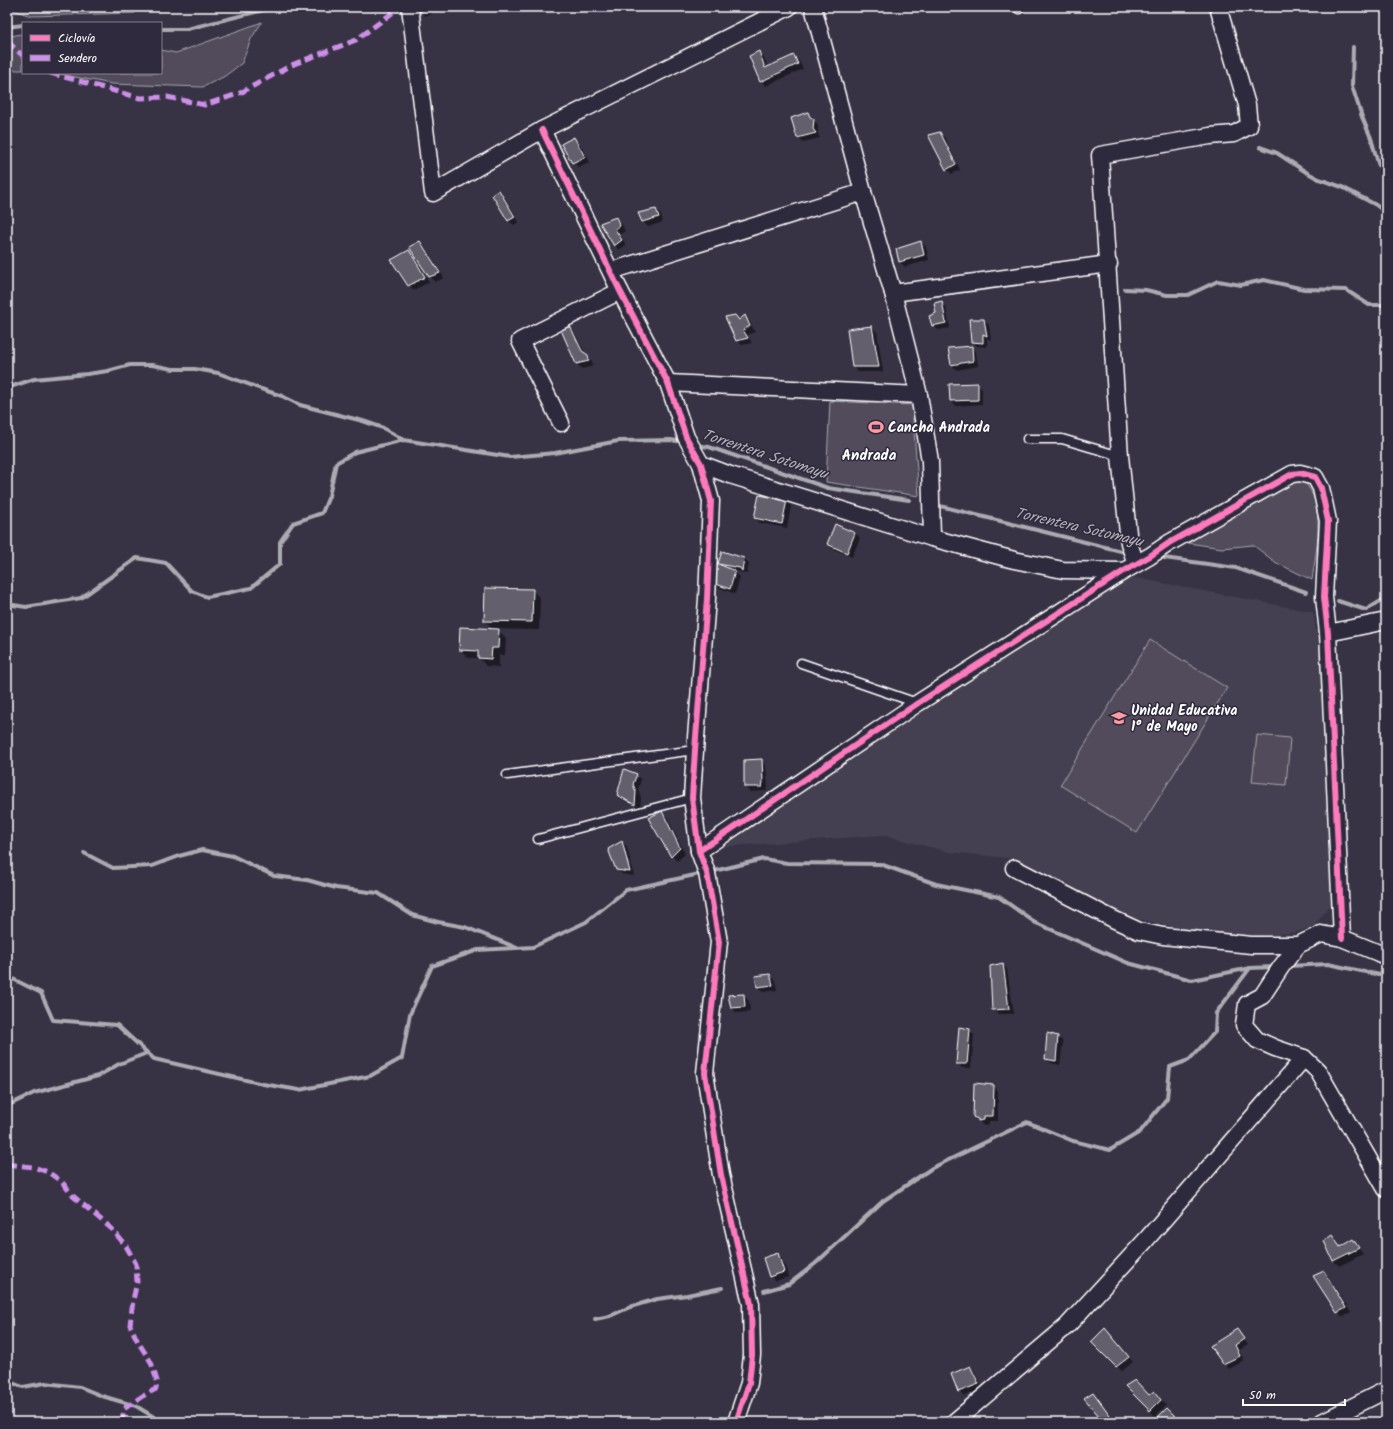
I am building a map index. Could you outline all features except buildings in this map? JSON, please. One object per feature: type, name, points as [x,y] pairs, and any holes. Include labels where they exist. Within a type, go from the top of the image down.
[{"type":"street","points":[[410,7],[433,193],[542,130],[788,7]]},
{"type":"street","points":[[813,7],[863,192],[893,293],[919,395],[930,461],[932,538]]},
{"type":"street","points":[[1130,567],[1120,456],[1100,155],[1210,136],[1234,134],[1249,126],[1247,104],[1218,7]]},
{"type":"street","points":[[542,130],[612,271],[620,291],[668,383],[686,437],[698,458],[712,501],[707,599],[694,750],[692,798],[699,850],[707,873],[719,942],[705,1073],[721,1175],[751,1304],[752,1355],[749,1383],[736,1422]]},
{"type":"street","points":[[612,271],[863,192]]},
{"type":"street","points":[[893,293],[1108,264]]},
{"type":"street","points":[[561,422],[520,341],[620,291]]},
{"type":"street","points":[[668,383],[919,395]]},
{"type":"street","points":[[698,458],[730,475],[932,538],[1014,560],[1063,570],[1130,567]]},
{"type":"street","points":[[699,850],[918,703],[1130,567],[1150,556],[1169,542],[1292,474],[1300,473],[1314,477],[1321,488],[1328,521],[1324,597],[1328,634],[1342,938]]},
{"type":"street","points":[[1328,634],[1386,621]]},
{"type":"street","points":[[1014,868],[1139,931],[1163,936],[1211,942],[1251,945],[1298,945],[1321,934],[1342,938],[1386,956]]},
{"type":"street","points":[[1298,945],[1262,996],[1246,1004],[1244,1025],[1257,1040],[1304,1058],[1318,1071],[1386,1190]]},
{"type":"street","points":[[954,1422],[1067,1326],[1145,1241],[1304,1058]]},
{"type":"street","points":[[1322,1422],[1341,1418],[1386,1390]]},
{"type":"lane","points":[[1027,439],[1062,439],[1120,456]]},
{"type":"lane","points":[[801,663],[918,703]]},
{"type":"lane","points":[[507,775],[694,750]]},
{"type":"lane","points":[[538,839],[692,798]]},
{"type":"shaded area","points":[[7,7],[141,7],[135,13],[31,16]]},
{"type":"shaded area","points":[[262,22],[251,39],[242,63],[225,76],[203,87],[112,84],[59,74],[162,74],[162,50],[176,53]]},
{"type":"shaded area","points":[[22,34],[22,70],[7,70],[7,37]]},
{"type":"shaded area","points":[[830,401],[912,405],[919,496],[826,482]]},
{"type":"shaded area","points":[[1294,481],[1303,481],[1310,490],[1315,502],[1318,528],[1316,556],[1312,580],[1275,562],[1253,545],[1222,548],[1182,542]]},
{"type":"shaded area","name":"Unidad Educativa 1° de Mayo","points":[[1130,577],[1313,612],[1322,669],[1334,900],[1314,926],[1297,932],[1243,939],[1196,932],[1125,916],[1018,859],[949,852],[883,835],[719,847],[836,767]]},
{"type":"shaded area","points":[[1150,640],[1227,688],[1137,833],[1060,785]]},
{"type":"shaded area","points":[[1257,735],[1290,738],[1286,785],[1252,782]]},
{"type":"waterway","points":[[162,29],[187,29],[276,7]]},
{"type":"waterway","points":[[7,27],[22,25]]},
{"type":"waterway","points":[[1353,47],[1352,86],[1362,117],[1371,138],[1378,163],[1386,179]]},
{"type":"waterway","points":[[1260,147],[1277,153],[1319,179],[1342,187],[1376,205],[1386,213]]},
{"type":"waterway","points":[[1125,289],[1146,290],[1167,295],[1188,295],[1218,281],[1241,285],[1264,280],[1304,289],[1346,290],[1369,305],[1386,305]]},
{"type":"waterway","points":[[7,388],[34,379],[108,371],[130,365],[152,365],[173,369],[195,369],[218,373],[282,396],[300,405],[363,421],[383,428],[404,440]]},
{"type":"waterway","name":"Torrentera Sotomayu","points":[[7,604],[26,607],[81,598],[137,558],[166,563],[192,591],[207,597],[251,588],[280,564],[280,542],[293,523],[322,513],[329,496],[336,463],[355,452],[404,440],[510,457],[555,453],[618,441],[671,440],[683,442]]},
{"type":"waterway","name":"Torrentera Sotomayu","points":[[696,445],[709,447],[828,488],[909,500]]},
{"type":"waterway","name":"Torrentera Sotomayu","points":[[940,506],[1129,553]]},
{"type":"waterway","name":"Torrentera Sotomayu","points":[[1157,557],[1236,568],[1306,592]]},
{"type":"waterway","name":"Torrentera Sotomayu","points":[[1338,601],[1366,610],[1386,598]]},
{"type":"waterway","points":[[84,853],[113,868],[152,866],[179,856],[202,850],[233,856],[274,876],[307,880],[336,888],[378,893],[412,915],[465,927],[515,947]]},
{"type":"waterway","points":[[710,872],[764,859],[787,863],[880,864],[936,884],[999,897],[1036,923],[1128,963],[1192,980],[1250,968],[1275,967]]},
{"type":"waterway","points":[[7,976],[41,993],[53,1020],[117,1025],[154,1059],[263,1084],[299,1090],[370,1076],[402,1058],[410,1014],[432,966],[478,950],[533,947],[586,922],[626,890],[704,873]]},
{"type":"waterway","points":[[1288,966],[1328,964],[1386,975]]},
{"type":"waterway","points":[[764,1291],[789,1284],[816,1263],[883,1201],[932,1168],[1027,1122],[1073,1141],[1110,1150],[1140,1132],[1167,1098],[1170,1067],[1189,1060],[1215,1032],[1216,1013],[1250,968]]},
{"type":"waterway","points":[[7,1106],[34,1093],[98,1076],[119,1064],[147,1053]]},
{"type":"waterway","points":[[595,1319],[610,1316],[630,1307],[657,1299],[722,1288]]},
{"type":"waterway","points":[[7,1381],[23,1387],[45,1383],[80,1387],[102,1396],[136,1406],[162,1422]]},
{"type":"marked path","points":[[54,74],[140,98],[167,97],[205,105],[240,93],[294,64],[356,40],[400,7]]},
{"type":"marked path","points":[[7,41],[22,55]]},
{"type":"marked path","points":[[7,1164],[33,1167],[48,1172],[62,1182],[73,1196],[112,1229],[126,1246],[136,1264],[137,1282],[130,1325],[138,1342],[151,1362],[157,1381],[156,1389],[124,1409],[122,1420],[124,1422]]},
{"type":"cycle path","points":[[542,130],[620,291],[668,383],[686,437],[701,464],[711,501],[707,599],[692,798],[699,851],[707,873],[719,942],[705,1073],[721,1175],[751,1304],[752,1355],[749,1383],[736,1422]]},
{"type":"cycle path","points":[[699,851],[918,703],[1124,571],[1169,543],[1292,474],[1300,473],[1315,477],[1321,488],[1328,521],[1324,597],[1328,633],[1342,938]]},
{"type":"place","name":"Cancha Andrada","points":[[876,427]]},
{"type":"place","name":"Unidad Educativa 1° de Mayo","points":[[1119,718]]},
{"type":"district","name":"Andrada","points":[[869,455]]}]
